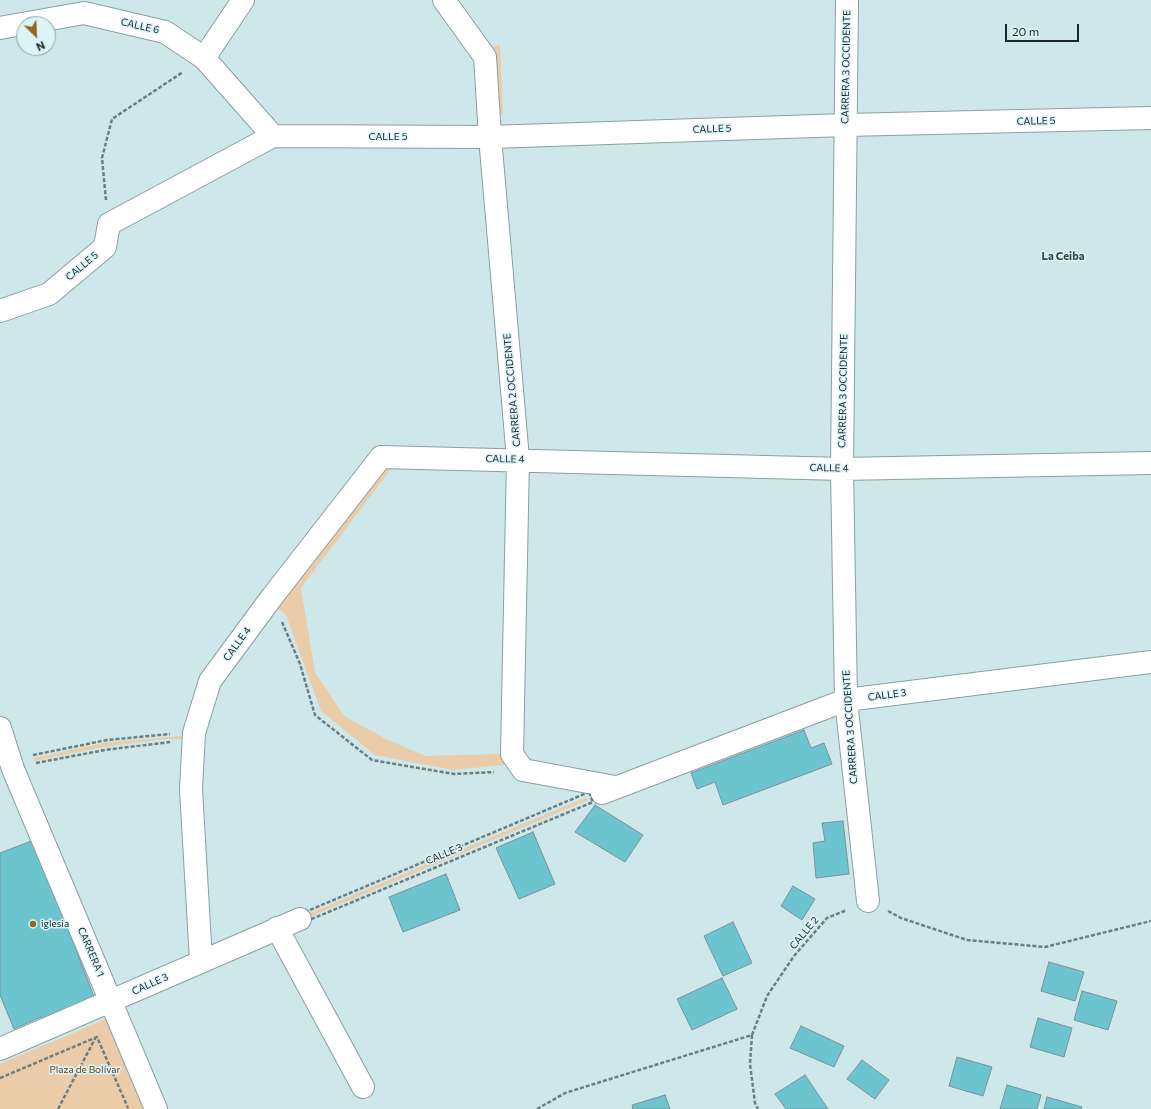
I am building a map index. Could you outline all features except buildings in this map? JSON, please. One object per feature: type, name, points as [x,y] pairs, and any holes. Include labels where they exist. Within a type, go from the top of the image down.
[{"type":"street","points":[[243,0],[204,58],[273,136]]},
{"type":"street","name":"CARRERA 2 OCCIDENTE","points":[[444,0],[485,57],[490,137],[518,459],[512,754],[523,770]]},
{"type":"street","name":"CARRERA 3 OCCIDENTE","points":[[847,0],[842,469],[846,700],[868,901]]},
{"type":"street","name":"CALLE 6","points":[[0,28],[84,13],[166,32],[204,58]]},
{"type":"street","name":"CALLE 5","points":[[0,311],[49,294],[105,247],[108,224],[273,136],[490,137],[845,125],[1151,118]]},
{"type":"street","name":"CALLE 4","points":[[200,961],[191,789],[194,737],[210,681],[266,605],[381,457],[518,459],[842,469],[1151,463]]},
{"type":"street","name":"CALLE 3","points":[[591,797],[615,786],[846,700],[1151,662]]},
{"type":"street","name":"CARRERA 1","points":[[0,728],[10,768],[156,1109]]},
{"type":"street","points":[[523,770],[615,786]]},
{"type":"street","name":"CALLE 3","points":[[0,1049],[111,1002],[200,961],[300,919]]},
{"type":"street","points":[[278,928],[363,1086]]},
{"type":"path","points":[[108,224],[102,158],[112,119],[204,58]]},
{"type":"path","points":[[266,605],[281,618],[300,664],[315,715],[372,760],[454,774],[523,770]]},
{"type":"path","points":[[10,768],[35,755],[107,740],[194,737]]},
{"type":"path","points":[[10,768],[105,750],[194,737]]},
{"type":"path","name":"CALLE 3","points":[[589,792],[593,802],[302,923],[300,919],[298,915],[589,792]]},
{"type":"path","points":[[868,901],[901,918],[967,940],[1045,947],[1151,921]]},
{"type":"path","name":"CALLE 2","points":[[758,1109],[755,1103],[750,1064],[752,1035],[768,996],[794,956],[826,918],[868,901]]},
{"type":"path","points":[[537,1109],[565,1093],[752,1035]]},
{"type":"path","points":[[0,1078],[97,1037]]},
{"type":"path","points":[[58,1109],[97,1037]]},
{"type":"path","points":[[97,1037],[128,1109]]},
{"type":"green space","points":[[500,45],[503,115],[495,114],[487,48]]},
{"type":"green space","points":[[391,469],[301,588],[315,672],[344,716],[386,739],[425,756],[503,754],[513,764],[453,770],[375,755],[321,711],[286,615],[276,607],[380,472]]},
{"type":"green space","points":[[192,735],[192,739],[165,739],[103,747],[34,761],[34,758],[103,743]]},
{"type":"green space","points":[[587,797],[588,800],[302,920],[301,917]]},
{"type":"green space","name":"Plaza de Bolívar","points":[[106,1019],[144,1109],[0,1109],[0,1064]]},
{"type":"place","name":"iglesia","points":[[33,924]]},
{"type":"district","name":"La Ceiba","points":[[1063,256]]}]
